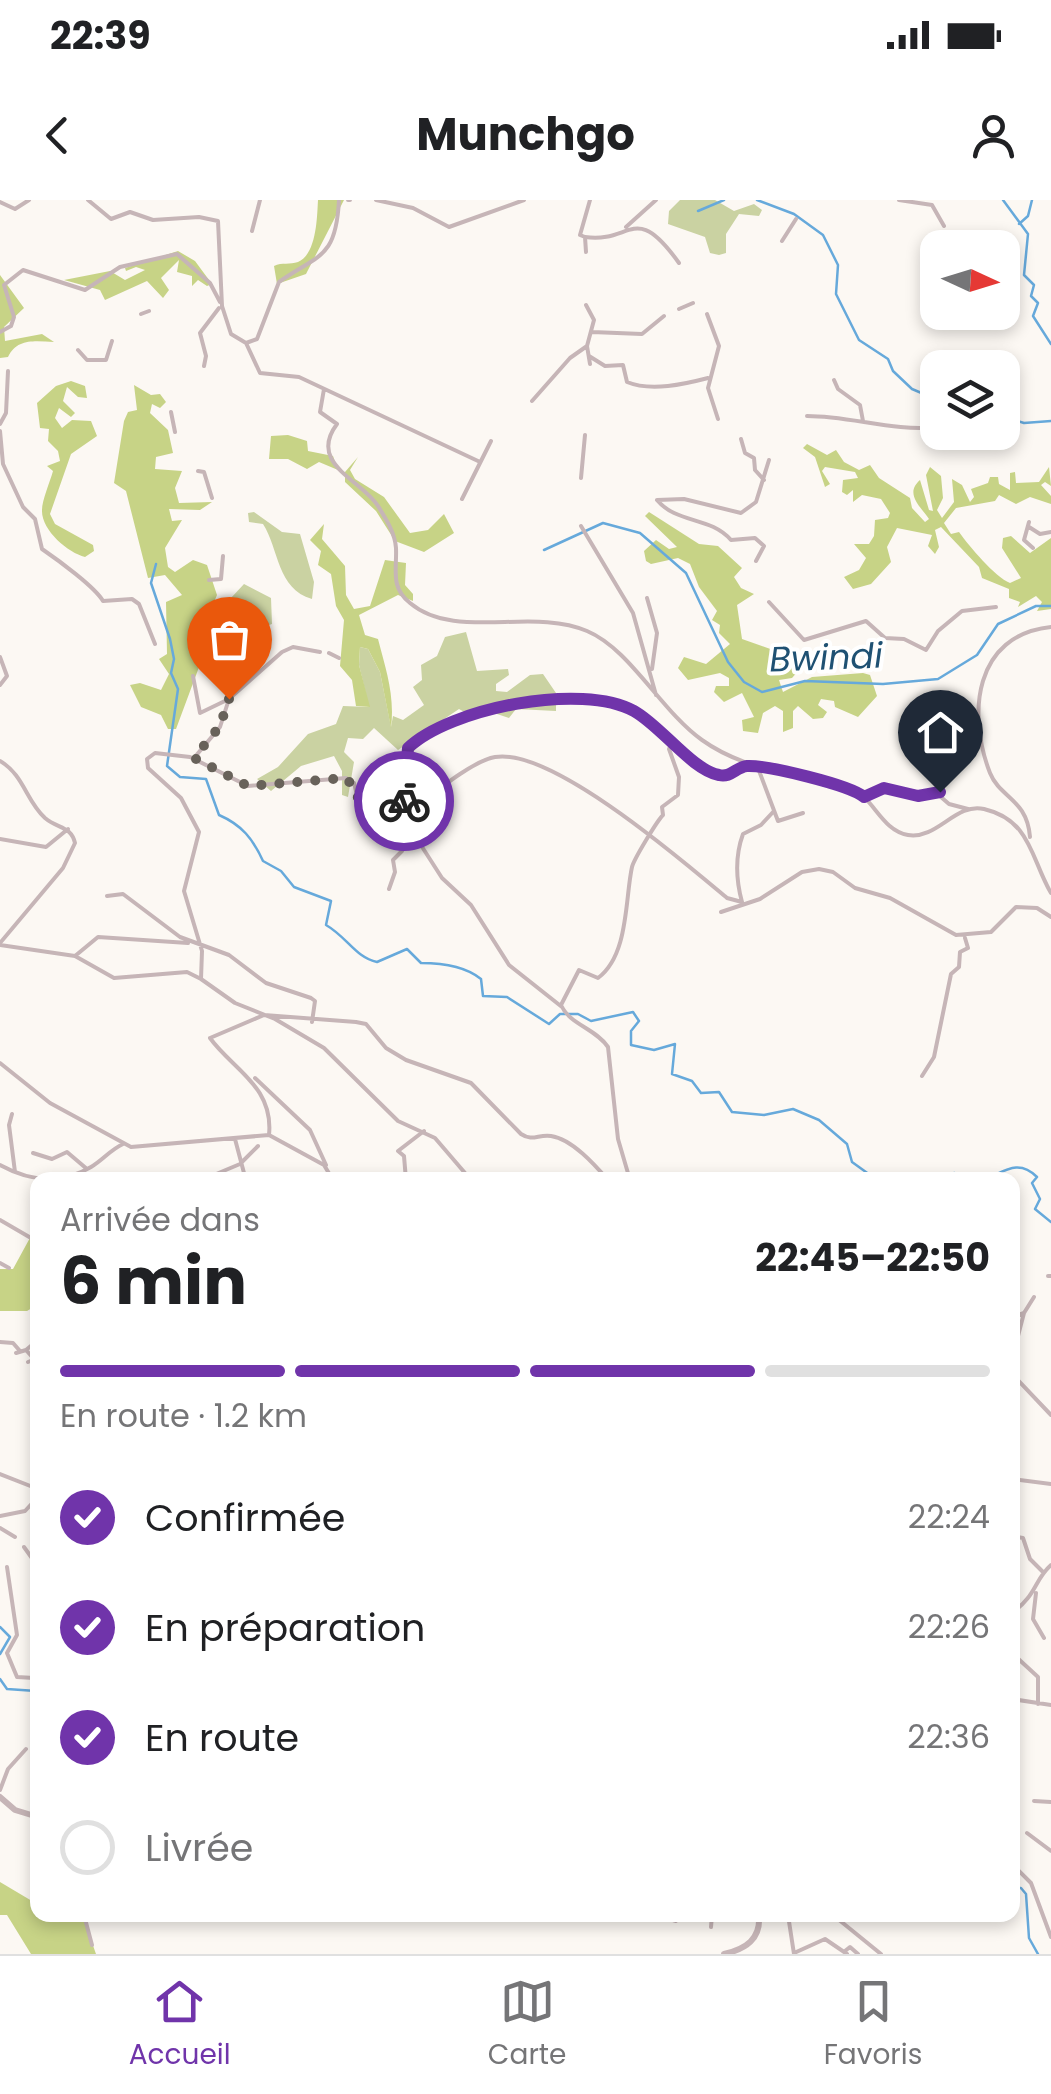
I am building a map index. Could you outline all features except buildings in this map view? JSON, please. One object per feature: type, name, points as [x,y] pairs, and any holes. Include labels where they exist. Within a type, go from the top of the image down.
[{"type":"street","points":[[0,202],[16,209],[29,200]]},
{"type":"street","points":[[88,200],[111,219],[130,212],[153,220],[199,217],[218,221],[223,249],[221,307],[200,333],[206,356],[204,366]]},
{"type":"street","points":[[252,231],[260,200]]},
{"type":"street","points":[[246,343],[257,339],[264,329],[279,282],[324,254],[339,200]]},
{"type":"street","points":[[376,200],[413,208],[440,224],[456,227],[524,200]]},
{"type":"street","points":[[590,200],[580,235],[585,237],[603,237],[626,227],[656,200]]},
{"type":"street","points":[[899,200],[932,205],[944,226]]},
{"type":"street","points":[[782,241],[796,218]]},
{"type":"street","points":[[626,227],[641,228],[662,241],[679,262]]},
{"type":"street","points":[[585,237],[586,252]]},
{"type":"street","points":[[223,249],[232,247]]},
{"type":"street","points":[[0,332],[11,326],[14,317],[4,285],[23,270],[86,290],[120,267],[176,254],[210,282],[231,334],[246,343],[260,372],[299,378],[478,462]]},
{"type":"street","points":[[680,309],[693,303]]},
{"type":"street","points":[[586,305],[594,316],[588,346],[590,364]]},
{"type":"street","points":[[142,314],[149,311]]},
{"type":"street","points":[[707,314],[719,346],[708,378],[708,398],[718,419]]},
{"type":"street","points":[[592,332],[642,334],[664,316]]},
{"type":"street","points":[[78,350],[86,360],[106,360],[112,340]]},
{"type":"street","points":[[532,402],[570,358],[588,346]]},
{"type":"street","points":[[589,356],[604,366],[623,365],[627,382],[637,386],[682,386],[708,378]]},
{"type":"street","points":[[8,371],[6,412],[0,427],[3,464],[23,507],[35,519],[40,546],[82,584],[97,590],[103,601],[132,600],[139,604],[156,644]]},
{"type":"street","points":[[834,380],[860,405],[863,421]]},
{"type":"street","points":[[324,389],[320,412],[337,424],[330,438],[330,457],[338,470],[372,497],[383,514],[395,542],[396,583],[406,600],[422,612],[450,621],[538,618],[580,628],[605,642],[704,742],[749,766],[843,785],[864,797],[885,822],[910,835],[944,825],[968,809]]},
{"type":"street","points":[[171,412],[175,432]]},
{"type":"street","points":[[807,416],[828,414],[909,430],[920,428]]},
{"type":"street","points":[[581,478],[585,435]]},
{"type":"street","points":[[741,439],[745,453],[754,458],[755,470],[764,480]]},
{"type":"street","points":[[462,499],[491,441]]},
{"type":"street","points":[[756,561],[764,546],[755,538],[730,540],[720,527],[678,516],[657,500],[684,499],[737,514],[754,506],[769,460]]},
{"type":"street","points":[[198,471],[204,472],[212,498]]},
{"type":"street","points":[[1033,548],[1024,540],[1029,525],[1040,534],[1051,532]]},
{"type":"street","points":[[581,526],[633,613],[652,669],[656,696]]},
{"type":"street","points":[[209,580],[221,579],[223,556]]},
{"type":"street","points":[[647,598],[657,634],[652,669]]},
{"type":"street","points":[[768,602],[804,640],[866,621],[885,638],[904,640],[926,650],[938,631],[962,612],[996,607]]},
{"type":"street","points":[[1051,628],[1006,645],[987,672],[976,700],[990,773],[1018,803],[1051,894]]},
{"type":"street","points":[[193,676],[200,713],[229,699],[286,650],[297,647],[306,653],[320,652]]},
{"type":"street","points":[[329,653],[339,658]]},
{"type":"street","points":[[0,656],[7,676],[0,685]]},
{"type":"street","points":[[388,889],[395,872],[393,860],[402,852],[406,834],[399,819],[408,748],[434,730],[488,712],[582,696],[634,711],[704,769],[720,776],[749,766]]},
{"type":"street","points":[[194,758],[220,726],[229,699]]},
{"type":"street","points":[[562,1008],[579,970],[598,978],[611,962],[627,910],[633,863],[650,836],[652,824],[663,815],[662,807],[672,802],[680,785],[669,749],[672,740]]},
{"type":"street","points":[[201,979],[200,945],[184,890],[199,832],[181,798],[146,763],[150,754],[194,758],[248,786],[346,778],[354,783],[367,816],[385,822],[399,819],[491,757],[511,756],[599,798],[727,898],[742,902]]},
{"type":"street","points":[[0,761],[18,774],[45,818],[68,830],[75,844],[63,868],[0,944]]},
{"type":"street","points":[[758,768],[778,821],[803,813]]},
{"type":"street","points":[[864,797],[884,788],[918,796],[934,791],[949,804],[984,808],[1021,828],[1030,839]]},
{"type":"street","points":[[742,902],[736,877],[740,842],[743,834],[761,825],[774,811]]},
{"type":"street","points":[[0,839],[46,847],[68,830]]},
{"type":"street","points":[[406,834],[417,839],[442,878],[471,904],[509,965],[562,1008],[566,1016],[600,1035],[608,1047],[618,1139],[628,1172]]},
{"type":"street","points":[[721,912],[760,899],[802,872],[819,868],[965,936],[991,932],[1016,907],[1038,908],[1051,917]]},
{"type":"street","points":[[108,896],[123,894],[192,943]]},
{"type":"street","points":[[922,1076],[934,1057],[952,974],[959,967],[960,952],[968,948],[965,936]]},
{"type":"street","points":[[76,956],[98,937],[200,945],[230,955],[266,983],[311,998],[315,1002],[312,1022]]},
{"type":"street","points":[[0,944],[76,956],[114,978],[186,972],[201,979],[235,1003],[264,1014],[324,1048],[398,1120],[424,1131],[463,1172]]},
{"type":"street","points":[[327,1170],[310,1130],[210,1038],[264,1014],[312,1022],[366,1024],[396,1054],[467,1080],[520,1134],[531,1140],[557,1138],[601,1172]]},
{"type":"street","points":[[0,1063],[50,1103],[123,1144],[140,1147],[269,1135],[327,1170]]},
{"type":"street","points":[[248,1072],[269,1111],[269,1135]]},
{"type":"street","points":[[12,1114],[9,1125],[14,1173]]},
{"type":"street","points":[[405,1172],[404,1156],[398,1150],[408,1148],[424,1131]]},
{"type":"street","points":[[234,1138],[244,1172]]},
{"type":"street","points":[[78,1172],[88,1170],[123,1144]]},
{"type":"street","points":[[221,1172],[240,1164],[258,1146]]},
{"type":"street","points":[[32,1152],[52,1160],[67,1152],[88,1170]]},
{"type":"street","points":[[0,1164],[30,1176]]},
{"type":"street","points":[[0,1220],[30,1237]]},
{"type":"street","points":[[0,1263],[9,1268]]},
{"type":"street","points":[[1020,1328],[1034,1297]]},
{"type":"street","points":[[1020,1314],[1024,1313]]},
{"type":"street","points":[[0,1342],[13,1342],[30,1358]]},
{"type":"street","points":[[21,1351],[30,1345]]},
{"type":"street","points":[[1020,1382],[1051,1415]]},
{"type":"street","points":[[0,1474],[30,1486]]},
{"type":"street","points":[[1020,1480],[1051,1484]]},
{"type":"street","points":[[0,1516],[23,1512],[30,1505]]},
{"type":"street","points":[[0,1528],[16,1537]]},
{"type":"street","points":[[1020,1537],[1030,1559],[1043,1572]]},
{"type":"street","points":[[24,1547],[30,1556]]},
{"type":"street","points":[[1044,1638],[1033,1619],[1036,1592],[1043,1572],[1051,1565]]},
{"type":"street","points":[[7,1567],[17,1636],[7,1652],[9,1662],[16,1677],[30,1678]]},
{"type":"street","points":[[1020,1605],[1036,1592]]},
{"type":"street","points":[[1020,1660],[1038,1676],[1038,1704]]},
{"type":"street","points":[[1020,1701],[1051,1706]]},
{"type":"street","points":[[26,1749],[8,1769],[0,1794],[15,1810],[30,1815]]},
{"type":"street","points":[[2,1762],[8,1769]]},
{"type":"street","points":[[1034,1801],[1051,1802]]},
{"type":"street","points":[[1027,1833],[1051,1851]]},
{"type":"street","points":[[1020,1872],[1031,1883],[1051,1937]]},
{"type":"street","points":[[86,1922],[92,1945]]},
{"type":"street","points":[[710,1926],[711,1922]]},
{"type":"street","points":[[724,1954],[750,1943],[759,1922]]},
{"type":"street","points":[[789,1922],[794,1954],[826,1939],[846,1953],[850,1947],[858,1954]]},
{"type":"street","points":[[842,1922],[881,1954]]},
{"type":"green space","points":[[318,200],[344,200],[306,274],[277,284],[274,266],[298,262],[309,251]]},
{"type":"green space","points":[[680,200],[715,200],[734,211],[754,204],[762,210],[759,216],[739,214],[726,234],[726,253],[719,255],[710,253],[705,237],[668,224],[669,211]]},
{"type":"green space","points":[[178,251],[195,261],[212,284],[207,286],[198,280],[192,286],[192,276],[177,272],[179,260],[161,278],[169,290],[163,298],[147,281],[105,300],[100,290],[64,280],[110,271],[125,280],[145,270],[125,268]]},
{"type":"green space","points":[[0,275],[24,308],[4,327],[5,341],[42,334],[54,342],[22,344],[8,357],[0,358]]},
{"type":"green space","points":[[71,381],[85,386],[87,398],[78,397],[67,387],[63,401],[75,413],[71,417],[59,408],[55,418],[62,428],[72,420],[91,421],[97,436],[71,454],[50,514],[55,524],[93,545],[94,551],[85,557],[57,540],[46,525],[42,510],[53,471],[47,466],[60,461],[58,451],[48,441],[49,429],[40,428],[37,403],[56,386]]},
{"type":"green space","points":[[134,385],[151,395],[160,394],[166,402],[160,408],[152,404],[150,413],[168,430],[173,453],[156,457],[155,469],[182,471],[175,488],[179,503],[212,502],[200,510],[169,509],[172,521],[182,520],[165,548],[168,567],[175,572],[193,560],[207,565],[217,595],[206,621],[202,659],[176,729],[168,729],[161,715],[141,707],[130,685],[140,683],[161,690],[169,674],[159,659],[167,654],[166,602],[182,595],[165,575],[148,578],[126,491],[114,483],[124,421],[128,412],[137,410]]},
{"type":"green space","points":[[288,435],[307,441],[308,451],[333,456],[338,470],[319,462],[307,469],[288,459],[269,459],[271,436]]},
{"type":"green space","points":[[807,444],[827,455],[836,450],[844,462],[859,470],[870,465],[879,478],[910,498],[912,508],[925,522],[929,519],[914,490],[920,480],[929,510],[933,511],[926,475],[930,467],[941,476],[943,498],[937,510],[942,518],[954,502],[952,479],[962,485],[970,502],[974,497],[971,489],[988,483],[990,477],[998,477],[999,484],[1010,490],[1010,473],[1015,472],[1016,483],[1039,482],[1049,467],[1051,486],[1045,482],[1041,485],[1051,496],[1051,504],[1030,497],[1016,504],[999,495],[995,501],[956,508],[944,523],[951,534],[959,532],[990,568],[1010,583],[1021,578],[1002,548],[1003,538],[1011,536],[1030,553],[1051,538],[1051,609],[1037,611],[1042,602],[1036,596],[1018,607],[1020,602],[1009,598],[1009,589],[982,578],[979,567],[941,527],[935,530],[939,547],[935,554],[928,546],[932,535],[897,528],[887,547],[891,562],[871,584],[853,589],[844,577],[859,570],[866,558],[854,544],[869,544],[875,520],[888,518],[890,513],[881,499],[862,495],[853,502],[853,490],[847,495],[842,492],[843,480],[858,478],[855,472],[825,467],[822,471],[830,484],[825,487],[815,457],[803,448]]},
{"type":"green space","points":[[358,457],[350,470],[355,479],[384,497],[410,533],[428,530],[444,514],[454,533],[424,552],[395,541],[376,511],[345,482],[345,472]]},
{"type":"green space","points":[[254,512],[282,532],[300,534],[314,582],[312,599],[292,587],[285,577],[263,524],[249,522],[248,513]]},
{"type":"green space","points":[[649,512],[699,544],[718,546],[742,568],[734,577],[741,588],[754,594],[737,605],[742,639],[776,651],[784,664],[806,662],[792,678],[779,680],[783,692],[812,677],[863,673],[870,675],[877,696],[858,717],[835,707],[834,701],[821,699],[818,705],[827,712],[823,718],[813,719],[798,706],[793,711],[793,728],[783,732],[783,711],[775,706],[763,713],[758,733],[743,731],[742,720],[754,717],[742,693],[724,702],[714,692],[716,686],[729,686],[729,678],[720,673],[688,680],[678,668],[684,657],[706,664],[730,644],[719,633],[720,625],[712,620],[717,611],[699,587],[690,564],[678,558],[651,564],[646,561],[644,551],[656,540],[669,549],[677,547],[645,516]]},
{"type":"green space","points":[[324,524],[322,539],[345,566],[346,595],[354,609],[370,606],[385,560],[406,563],[405,585],[413,594],[413,601],[398,595],[359,615],[365,635],[378,639],[391,694],[391,728],[380,672],[368,649],[360,647],[359,665],[370,707],[356,706],[352,680],[340,666],[344,620],[336,606],[331,574],[318,565],[321,551],[310,540]]},
{"type":"green space","points":[[244,584],[271,598],[272,624],[245,633],[230,599]]},
{"type":"green space","points":[[466,632],[477,671],[508,669],[509,675],[496,684],[496,691],[507,692],[530,675],[543,674],[556,693],[556,711],[516,709],[509,718],[491,712],[473,717],[459,709],[398,750],[374,728],[363,739],[348,738],[344,752],[354,762],[348,797],[342,795],[342,771],[334,756],[301,766],[271,791],[257,779],[278,767],[308,734],[336,724],[343,706],[369,707],[359,665],[360,647],[368,649],[380,672],[391,727],[393,716],[403,720],[424,705],[413,687],[422,680],[421,665],[437,656],[445,637]]},
{"type":"green space","points":[[30,1238],[27,1311],[0,1311],[0,1269],[13,1269]]},
{"type":"green space","points":[[0,1882],[30,1900],[30,1922],[85,1922],[96,1954],[31,1954],[7,1915],[0,1915]]},
{"type":"waterway","points":[[698,211],[724,200]]},
{"type":"waterway","points":[[757,200],[794,214],[823,235],[838,265],[836,294],[859,340],[888,359],[893,371],[920,392]]},
{"type":"waterway","points":[[1003,200],[1028,234],[1024,275],[1034,285],[1031,296],[1038,303],[1033,316],[1051,344]]},
{"type":"waterway","points":[[1019,224],[1028,216],[1032,200]]},
{"type":"waterway","points":[[1020,422],[1051,421]]},
{"type":"waterway","name":"Bwindi","points":[[544,550],[603,523],[640,533],[686,573],[728,662],[744,682],[762,692],[805,681],[883,684],[938,679],[977,655],[998,624],[1036,606],[1051,606]]},
{"type":"waterway","points":[[156,564],[151,583],[170,639],[174,659],[171,673],[178,689],[167,766],[180,777],[206,779],[219,815],[246,834],[263,861],[281,871],[294,887],[331,901],[326,925],[357,952],[377,962],[407,949],[421,963],[468,971],[481,979],[483,996],[507,997],[549,1024],[560,1014],[578,1014],[591,1021],[633,1012],[639,1021],[631,1031],[631,1045],[654,1050],[675,1044],[672,1074],[692,1081],[701,1093],[719,1092],[732,1112],[764,1115],[793,1109],[819,1120],[847,1144],[852,1162],[866,1172]]},
{"type":"waterway","points":[[1002,1172],[1017,1167],[1037,1177],[1032,1183],[1040,1199],[1035,1209],[1051,1222]]},
{"type":"waterway","points":[[0,1627],[10,1637],[0,1654]]},
{"type":"waterway","points":[[0,1679],[7,1689],[30,1691]]},
{"type":"waterway","points":[[1020,1888],[1026,1894],[1029,1938],[1038,1954]]},
{"type":"way so far","points":[[229,699],[220,726],[196,749],[194,758],[248,786],[346,778],[354,783],[361,810],[375,820],[399,819],[404,801]]},
{"type":"route","points":[[404,801],[406,757],[416,740],[488,712],[539,700],[582,696],[634,711],[704,769],[720,776],[749,766],[843,785],[864,797],[884,788],[918,796],[940,792]]}]
